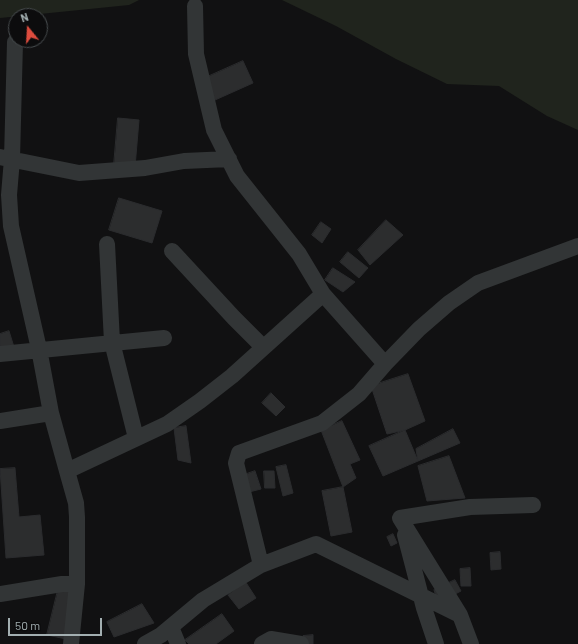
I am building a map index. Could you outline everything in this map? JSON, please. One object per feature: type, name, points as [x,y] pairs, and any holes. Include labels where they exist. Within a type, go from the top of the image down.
[{"type":"street","points":[[195,6],[196,54],[214,130],[237,176],[299,254],[323,294],[385,364]]},
{"type":"street","points":[[15,48],[6,158],[9,195],[6,227],[39,348],[51,413],[77,510],[77,584],[71,644]]},
{"type":"street","points":[[6,158],[79,173],[145,168],[184,161],[229,159]]},
{"type":"street","points":[[107,244],[112,342],[136,438]]},
{"type":"street","points":[[261,565],[236,463],[238,453],[322,423],[358,394],[419,328],[449,303],[478,284],[578,246]]},
{"type":"street","points":[[172,251],[263,347]]},
{"type":"street","points":[[67,471],[167,424],[232,376],[323,294]]},
{"type":"street","points":[[0,354],[39,348],[164,338]]},
{"type":"street","points":[[0,421],[51,413]]},
{"type":"street","points":[[400,518],[470,507],[533,505]]},
{"type":"street","points":[[400,518],[460,615],[471,644]]},
{"type":"street","points":[[400,518],[424,608],[436,644]]},
{"type":"street","points":[[145,644],[161,635],[203,600],[261,565],[316,544],[460,615]]},
{"type":"street","points":[[0,594],[62,584],[77,584]]},
{"type":"street","points":[[171,627],[178,644]]},
{"type":"street","points":[[262,644],[271,639],[301,644]]},
{"type":"shaded area","points":[[0,0],[139,0],[129,5],[48,13],[48,8],[8,8],[8,17],[0,18]]},
{"type":"shaded area","points":[[282,0],[578,0],[578,130],[547,116],[499,86],[447,84],[396,59],[336,26]]},
{"type":"building","points":[[243,61],[253,83],[215,100],[205,78]]},
{"type":"building","points":[[118,118],[139,120],[135,167],[114,165]]},
{"type":"building","points":[[119,198],[162,211],[152,243],[109,230]]},
{"type":"building","points":[[386,220],[403,235],[370,265],[358,250]]},
{"type":"building","points":[[321,222],[331,229],[322,243],[312,235]]},
{"type":"building","points":[[348,252],[368,268],[359,278],[340,262]]},
{"type":"building","points":[[333,268],[355,282],[343,292],[325,280]]},
{"type":"building","points":[[9,331],[14,347],[0,351],[0,334]]},
{"type":"building","points":[[408,374],[425,421],[405,430],[387,434],[371,386]]},
{"type":"building","points":[[271,393],[285,407],[276,416],[262,403]]},
{"type":"building","points":[[342,421],[360,460],[350,464],[356,478],[343,487],[321,430]]},
{"type":"building","points":[[186,426],[191,463],[178,460],[174,428]]},
{"type":"building","points":[[453,429],[460,443],[418,461],[416,449]]},
{"type":"building","points":[[405,430],[418,461],[383,476],[369,446]]},
{"type":"building","points":[[449,456],[465,498],[427,501],[418,466]]},
{"type":"building","points":[[286,465],[293,493],[283,496],[276,467]]},
{"type":"building","points":[[15,468],[19,517],[40,515],[44,555],[6,558],[0,469]]},
{"type":"building","points":[[255,471],[261,489],[249,492],[244,475]]},
{"type":"building","points":[[264,471],[274,471],[275,488],[265,488]]},
{"type":"building","points":[[343,487],[352,532],[331,536],[322,491]]},
{"type":"building","points":[[393,534],[397,543],[391,546],[387,537]]},
{"type":"building","points":[[500,552],[501,569],[491,570],[490,553]]},
{"type":"building","points":[[470,568],[471,586],[461,586],[460,569]]},
{"type":"building","points":[[455,580],[461,591],[438,603],[434,590]]},
{"type":"building","points":[[245,581],[256,598],[239,609],[228,595]]},
{"type":"building","points":[[59,586],[69,586],[71,640],[47,635]]},
{"type":"building","points":[[142,604],[154,623],[114,637],[107,622]]},
{"type":"building","points":[[222,614],[234,631],[216,644],[189,644],[185,640]]},
{"type":"building","points":[[313,635],[313,644],[303,644],[303,636]]}]
